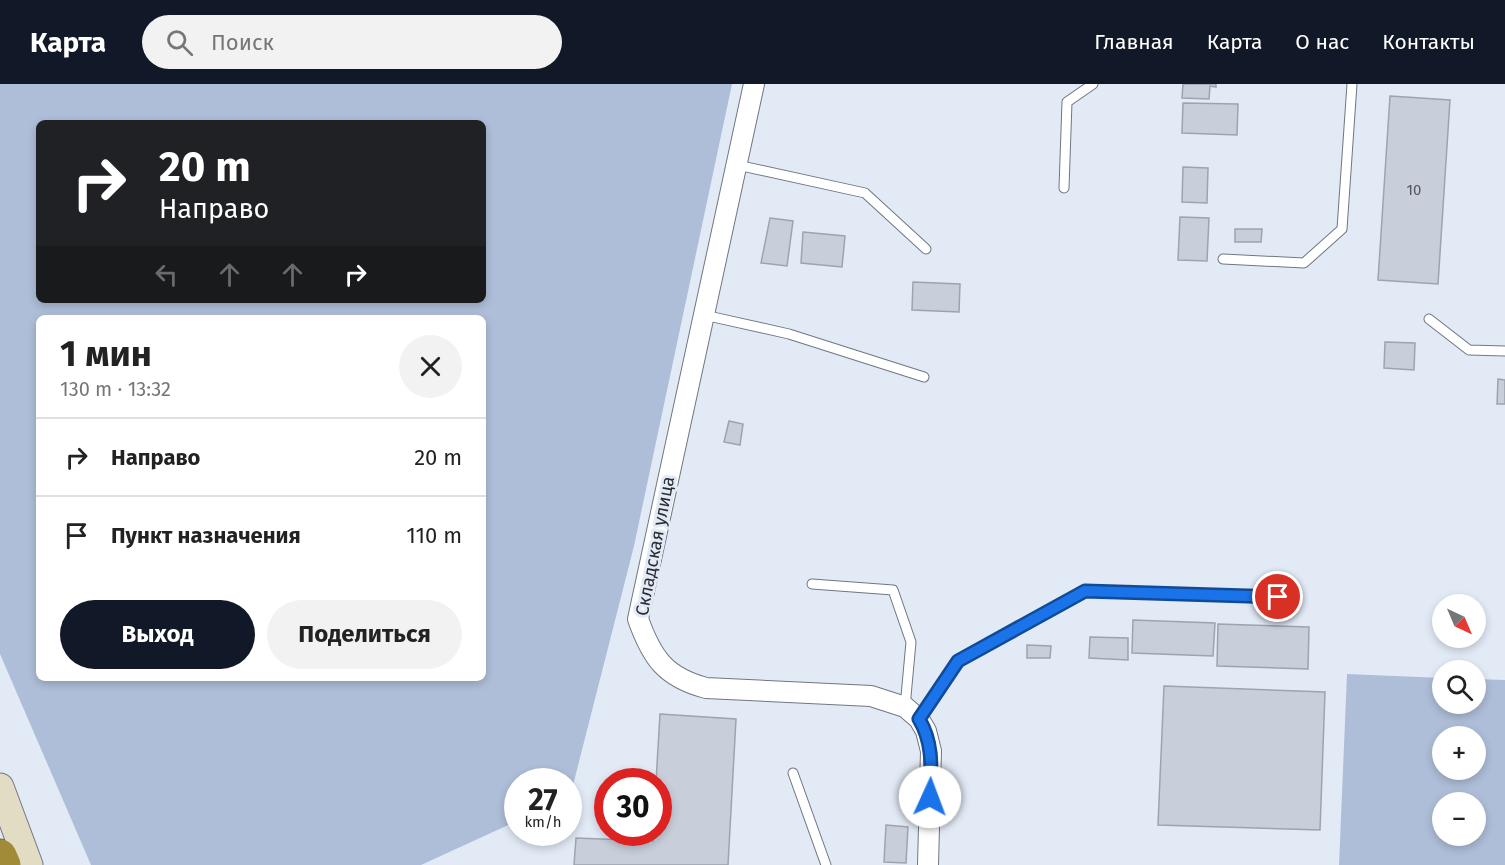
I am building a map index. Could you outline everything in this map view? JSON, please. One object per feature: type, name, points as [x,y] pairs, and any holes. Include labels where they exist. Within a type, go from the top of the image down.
[{"type":"highway","points":[[0,856],[4,865]]},
{"type":"main road","points":[[0,787],[29,865]]},
{"type":"street","name":"Складская улица","points":[[754,84],[638,619],[648,646],[662,665],[683,682],[706,688],[871,696],[912,713]]},
{"type":"street","points":[[912,713],[926,731],[931,751],[928,865]]},
{"type":"lane","points":[[1064,188],[1066,102],[1093,84]]},
{"type":"lane","points":[[1223,259],[1304,263],[1342,229],[1352,84]]},
{"type":"lane","points":[[736,165],[865,193],[926,249]]},
{"type":"lane","points":[[704,315],[789,334],[924,377]]},
{"type":"lane","points":[[1429,318],[1469,350],[1505,351]]},
{"type":"lane","points":[[812,584],[892,590],[910,642],[912,713]]},
{"type":"lane","points":[[912,713],[958,661],[1085,591],[1278,597]]},
{"type":"lane","points":[[793,773],[826,865]]},
{"type":"shaded area","points":[[0,84],[732,84],[634,546],[577,768],[504,768],[504,827],[421,865],[91,865],[0,654]]},
{"type":"shaded area","points":[[1347,674],[1432,678],[1432,714],[1486,714],[1486,679],[1505,680],[1505,865],[1339,865]]},
{"type":"building","points":[[1183,84],[1216,84],[1216,87],[1210,86],[1209,99],[1182,98]]},
{"type":"building","points":[[1390,96],[1450,100],[1438,284],[1378,280]]},
{"type":"building","points":[[1183,103],[1238,104],[1237,135],[1182,133]]},
{"type":"building","points":[[1183,167],[1208,168],[1207,203],[1182,202]]},
{"type":"building","points":[[1180,217],[1209,218],[1207,261],[1178,260]]},
{"type":"building","points":[[770,218],[793,221],[787,266],[761,263]]},
{"type":"building","points":[[1235,229],[1262,229],[1261,242],[1235,242]]},
{"type":"building","points":[[803,232],[845,236],[842,267],[801,263]]},
{"type":"building","points":[[913,282],[960,284],[959,312],[912,310]]},
{"type":"building","points":[[1385,342],[1415,343],[1414,370],[1384,368]]},
{"type":"building","points":[[1498,379],[1505,380],[1505,404],[1497,404]]},
{"type":"building","points":[[729,421],[743,424],[740,445],[724,442]]},
{"type":"building","points":[[1133,620],[1215,623],[1213,656],[1132,653]]},
{"type":"building","points":[[1218,624],[1309,627],[1308,669],[1217,666]]},
{"type":"building","points":[[1090,637],[1128,638],[1128,660],[1089,658]]},
{"type":"building","points":[[1027,645],[1051,646],[1050,658],[1027,658]]},
{"type":"building","points":[[1164,686],[1325,692],[1320,830],[1158,825]]},
{"type":"building","points":[[660,714],[736,719],[728,865],[574,865],[575,846],[582,846],[582,838],[594,839],[594,846],[672,846],[672,768],[657,768]]},
{"type":"building","points":[[886,825],[908,827],[906,863],[884,862]]},
{"type":"route","points":[[930,797],[931,751],[926,731],[919,719],[958,661],[1085,591],[1278,597]]}]
